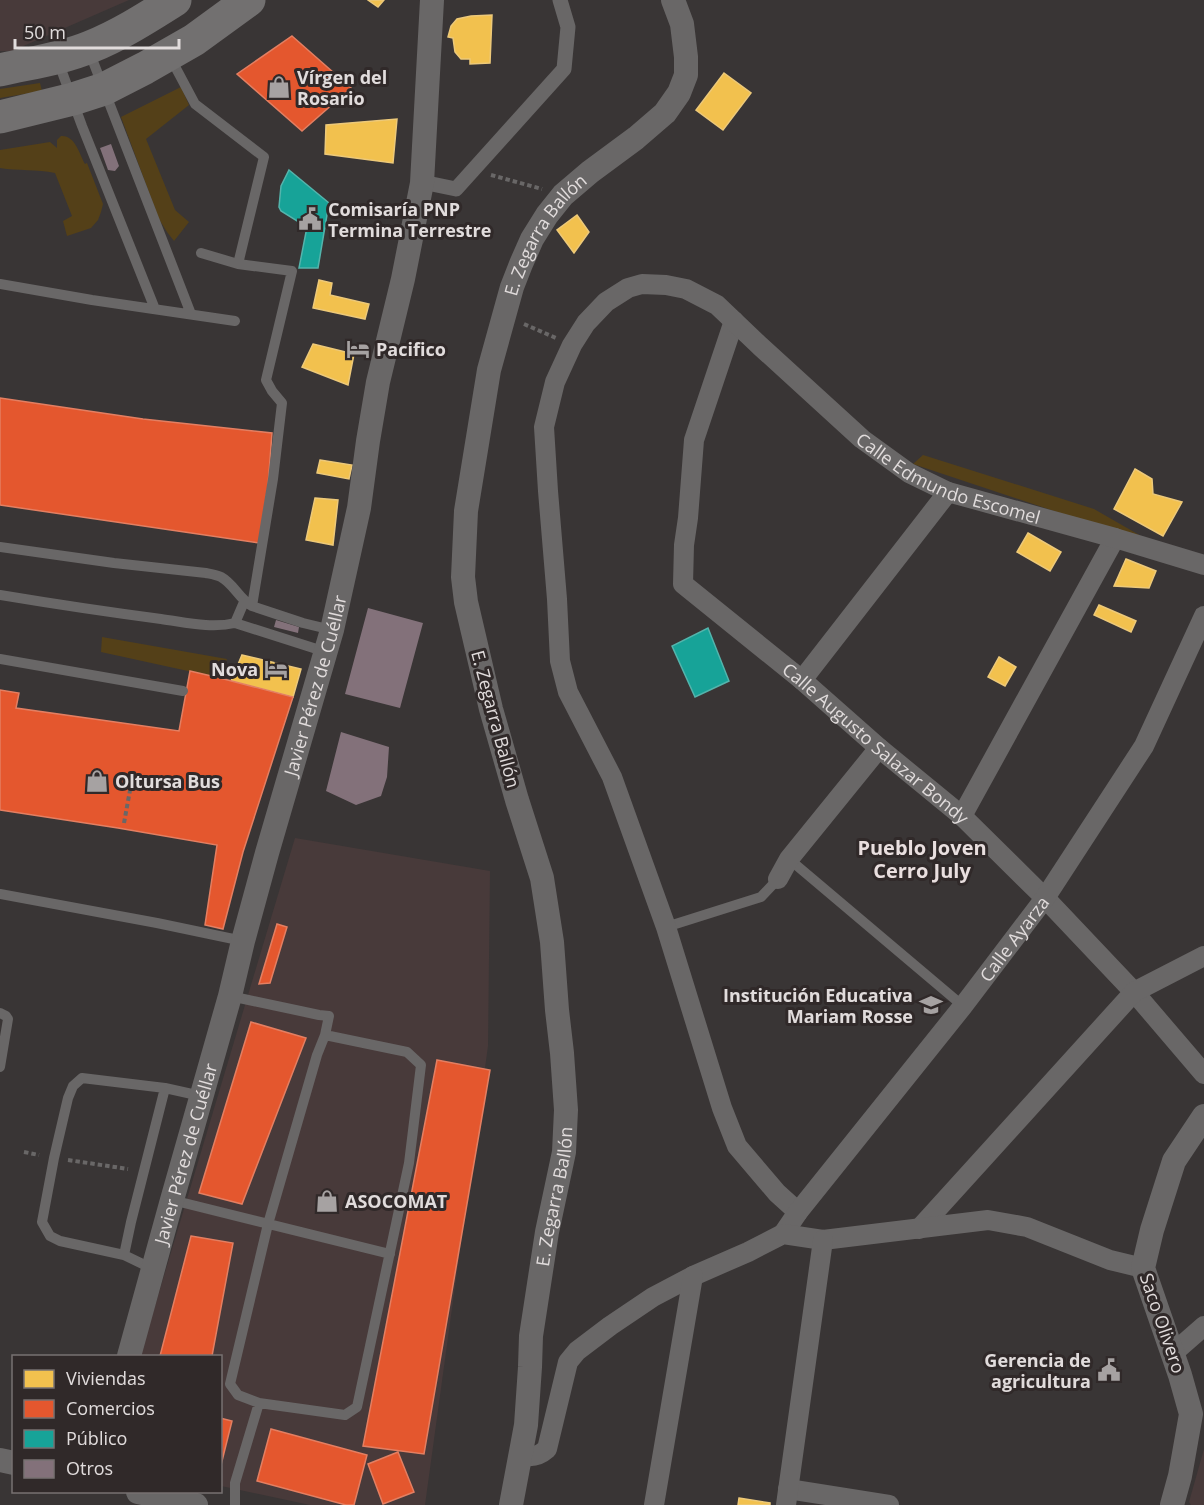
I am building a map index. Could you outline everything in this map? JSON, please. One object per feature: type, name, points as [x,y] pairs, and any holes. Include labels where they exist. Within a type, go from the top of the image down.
[{"type":"highway","points":[[0,117],[104,89],[169,55],[249,0]]},
{"type":"highway","points":[[0,70],[57,58],[88,48],[114,36],[166,2]]},
{"type":"street","name":"Javier Pérez de Cuéllar","points":[[129,1355],[230,996],[273,831],[329,641],[359,508],[378,382],[404,279],[422,183],[432,0]]},
{"type":"street","points":[[422,183],[456,189],[564,69],[568,27],[560,0]]},
{"type":"street","name":"E. Zegarra Ballón","points":[[511,1505],[522,1455],[531,1336],[547,1232],[564,1152],[566,1110],[552,942],[542,878],[491,709],[466,602],[463,577],[466,511],[489,370],[512,287],[532,239],[563,195],[665,113],[680,93],[686,75],[687,57],[682,24],[673,0]]},
{"type":"street","name":"Calle Edmundo Escomel","points":[[798,1212],[777,1193],[737,1146],[722,1108],[666,927],[612,777],[568,692],[560,661],[544,428],[555,382],[572,345],[586,323],[606,302],[628,288],[642,284],[686,289],[717,305],[862,439],[909,473],[948,492],[1204,565]]},
{"type":"street","name":"Calle Augusto Salazar Bondy","points":[[734,321],[694,440],[682,569],[683,584],[802,680],[879,748],[962,816],[1045,898],[1134,992],[1204,1074]]},
{"type":"street","points":[[802,680],[948,492]]},
{"type":"street","points":[[962,816],[1115,538]]},
{"type":"street","name":"Calle Ayarza","points":[[783,1234],[1045,898],[1144,746],[1204,616]]},
{"type":"street","points":[[778,879],[789,859],[879,748]]},
{"type":"street","points":[[919,1229],[1134,992],[1204,956]]},
{"type":"street","name":"Saco Olivero","points":[[1172,1505],[1198,1417],[1180,1376],[1143,1268],[1152,1230],[1174,1161],[1204,1116]]},
{"type":"street","points":[[522,1455],[535,1456],[547,1449],[568,1362],[577,1351],[653,1297],[783,1234],[823,1240],[988,1220],[1027,1227],[1110,1260],[1143,1268]]},
{"type":"street","points":[[823,1240],[787,1497],[889,1505]]},
{"type":"street","points":[[654,1505],[693,1276]]},
{"type":"street","points":[[1172,1354],[1204,1326]]},
{"type":"street","points":[[146,1493],[196,1505]]},
{"type":"lane","points":[[88,48],[191,314]]},
{"type":"lane","points":[[169,55],[195,104],[264,157],[238,264]]},
{"type":"lane","points":[[57,58],[155,309]]},
{"type":"lane","points":[[201,253],[238,264],[292,271],[266,380],[272,392],[282,403],[273,479],[248,604],[234,623]]},
{"type":"lane","points":[[0,284],[235,321]]},
{"type":"lane","points":[[0,547],[206,573],[221,577],[248,604],[303,623],[329,641]]},
{"type":"lane","points":[[0,595],[207,625],[225,626],[234,623],[329,641]]},
{"type":"lane","points":[[0,659],[183,691]]},
{"type":"lane","points":[[789,859],[963,1006]]},
{"type":"lane","points":[[666,927],[761,897],[778,879]]},
{"type":"lane","points":[[0,894],[243,941]]},
{"type":"lane","points":[[230,996],[329,1016],[268,1224],[230,1384],[238,1395],[259,1403],[345,1415],[357,1407],[409,1163],[421,1065],[407,1052],[325,1035]]},
{"type":"lane","points":[[0,1013],[8,1019],[0,1067]]},
{"type":"lane","points":[[153,1269],[124,1255],[60,1241],[50,1236],[42,1222],[68,1098],[73,1086],[82,1078],[165,1088],[202,1096]]},
{"type":"lane","points":[[124,1255],[165,1088]]},
{"type":"lane","points":[[172,1200],[390,1254]]},
{"type":"lane","points":[[235,1505],[235,1483],[259,1403]]},
{"type":"path","points":[[474,170],[563,195]]},
{"type":"path","points":[[504,316],[572,345]]},
{"type":"path","points":[[124,823],[133,774]]},
{"type":"path","points":[[54,1158],[144,1172]]},
{"type":"shaded area","points":[[0,0],[129,0],[12,51],[0,51]]},
{"type":"shaded area","points":[[40,83],[42,91],[0,98],[0,89]]},
{"type":"shaded area","points":[[181,87],[189,105],[146,139],[175,210],[189,222],[174,241],[159,219],[121,117]]},
{"type":"shaded area","points":[[61,136],[70,138],[85,164],[87,163],[103,204],[98,220],[91,228],[67,236],[63,221],[72,216],[55,173],[0,168],[0,150],[50,142],[57,148],[57,140]]},
{"type":"shaded area","points":[[923,455],[1094,509],[1141,536],[1081,520],[913,464]]},
{"type":"shaded area","points":[[102,637],[227,659],[220,678],[101,652]]},
{"type":"shaded area","name":"ASOCOMAT","points":[[295,838],[490,871],[488,1046],[425,1505],[310,1505],[222,1486],[222,1355],[140,1355]]},
{"type":"shaded area","points":[[1204,1449],[1204,1505],[1191,1505],[1189,1502]]},
{"type":"building: Viviendas","points":[[368,0],[384,0],[378,7]]},
{"type":"building: Viviendas","points":[[492,15],[490,63],[470,64],[470,59],[461,59],[455,52],[453,38],[448,37],[451,26],[457,19]]},
{"type":"building: Viviendas","points":[[724,73],[751,93],[723,130],[696,110]]},
{"type":"building: Viviendas","points":[[397,119],[393,163],[325,154],[326,125]]},
{"type":"building: Viviendas","points":[[577,215],[589,232],[574,253],[557,230]]},
{"type":"building: Viviendas","points":[[319,280],[332,283],[330,295],[369,304],[365,319],[313,308]]},
{"type":"building: Viviendas","points":[[313,344],[354,354],[348,385],[302,367]]},
{"type":"building: Viviendas","points":[[320,460],[352,465],[349,479],[317,473]]},
{"type":"building: Viviendas","points":[[1135,469],[1152,479],[1153,494],[1182,502],[1163,536],[1114,509]]},
{"type":"building: Viviendas","points":[[315,498],[338,500],[333,545],[306,540]]},
{"type":"building: Viviendas","points":[[1028,533],[1061,552],[1050,571],[1017,552]]},
{"type":"building: Viviendas","points":[[1126,559],[1156,571],[1149,588],[1114,586]]},
{"type":"building: Viviendas","points":[[1099,605],[1136,621],[1131,632],[1094,615]]},
{"type":"building: Viviendas","points":[[242,655],[301,669],[293,697],[231,681]]},
{"type":"building: Viviendas","points":[[999,657],[1016,667],[1005,686],[988,677]]},
{"type":"building: Viviendas","points":[[739,1498],[770,1503],[770,1505],[738,1505]]},
{"type":"building: Comercios","points":[[292,36],[351,88],[302,131],[237,74]]},
{"type":"building: Comercios","points":[[0,398],[143,419],[272,433],[268,486],[259,543],[0,505]]},
{"type":"building: Comercios","points":[[190,671],[293,697],[243,852],[223,929],[205,925],[217,845],[0,810],[0,690],[19,693],[16,708],[179,731]]},
{"type":"building: Comercios","points":[[277,924],[287,927],[270,983],[259,984]]},
{"type":"building: Comercios","points":[[251,1022],[306,1038],[242,1204],[199,1193]]},
{"type":"building: Comercios","points":[[437,1060],[490,1070],[424,1454],[363,1446]]},
{"type":"building: Comercios","points":[[191,1236],[233,1243],[212,1355],[160,1355]]},
{"type":"building: Comercios","points":[[222,1418],[232,1421],[222,1461]]},
{"type":"building: Comercios","points":[[271,1429],[367,1455],[354,1505],[346,1505],[257,1481]]},
{"type":"building: Comercios","points":[[398,1452],[414,1492],[383,1504],[368,1464]]},
{"type":"building: Público","name":"Comisaría PNP Termina Terrestre","points":[[289,170],[329,203],[318,268],[299,268],[307,227],[281,211],[279,207],[281,186]]},
{"type":"building: Público","points":[[708,628],[729,681],[695,697],[672,646]]},
{"type":"building: Otros","points":[[111,144],[119,166],[115,171],[108,170],[100,148]]},
{"type":"building: Otros","points":[[368,608],[423,623],[400,708],[345,694]]},
{"type":"building: Otros","points":[[276,620],[299,627],[298,633],[274,627]]},
{"type":"building: Otros","points":[[341,732],[389,747],[387,777],[381,796],[356,805],[326,791]]},
{"type":"place","name":"Vírgen del Rosario","points":[[279,87]]},
{"type":"place","name":"Comisaría PNP Termina Terrestre","points":[[310,219]]},
{"type":"place","name":"Pacifico","points":[[358,349]]},
{"type":"place","name":"Nova","points":[[276,669]]},
{"type":"place","name":"Oltursa Bus","points":[[97,781]]},
{"type":"place","name":"Institución Educativa Mariam Rosse","points":[[931,1005]]},
{"type":"place","name":"ASOCOMAT","points":[[327,1201]]},
{"type":"place","name":"Gerencia de agricultura","points":[[1109,1370]]},
{"type":"district","name":"Pueblo Joven Cerro July","points":[[922,858]]}]
